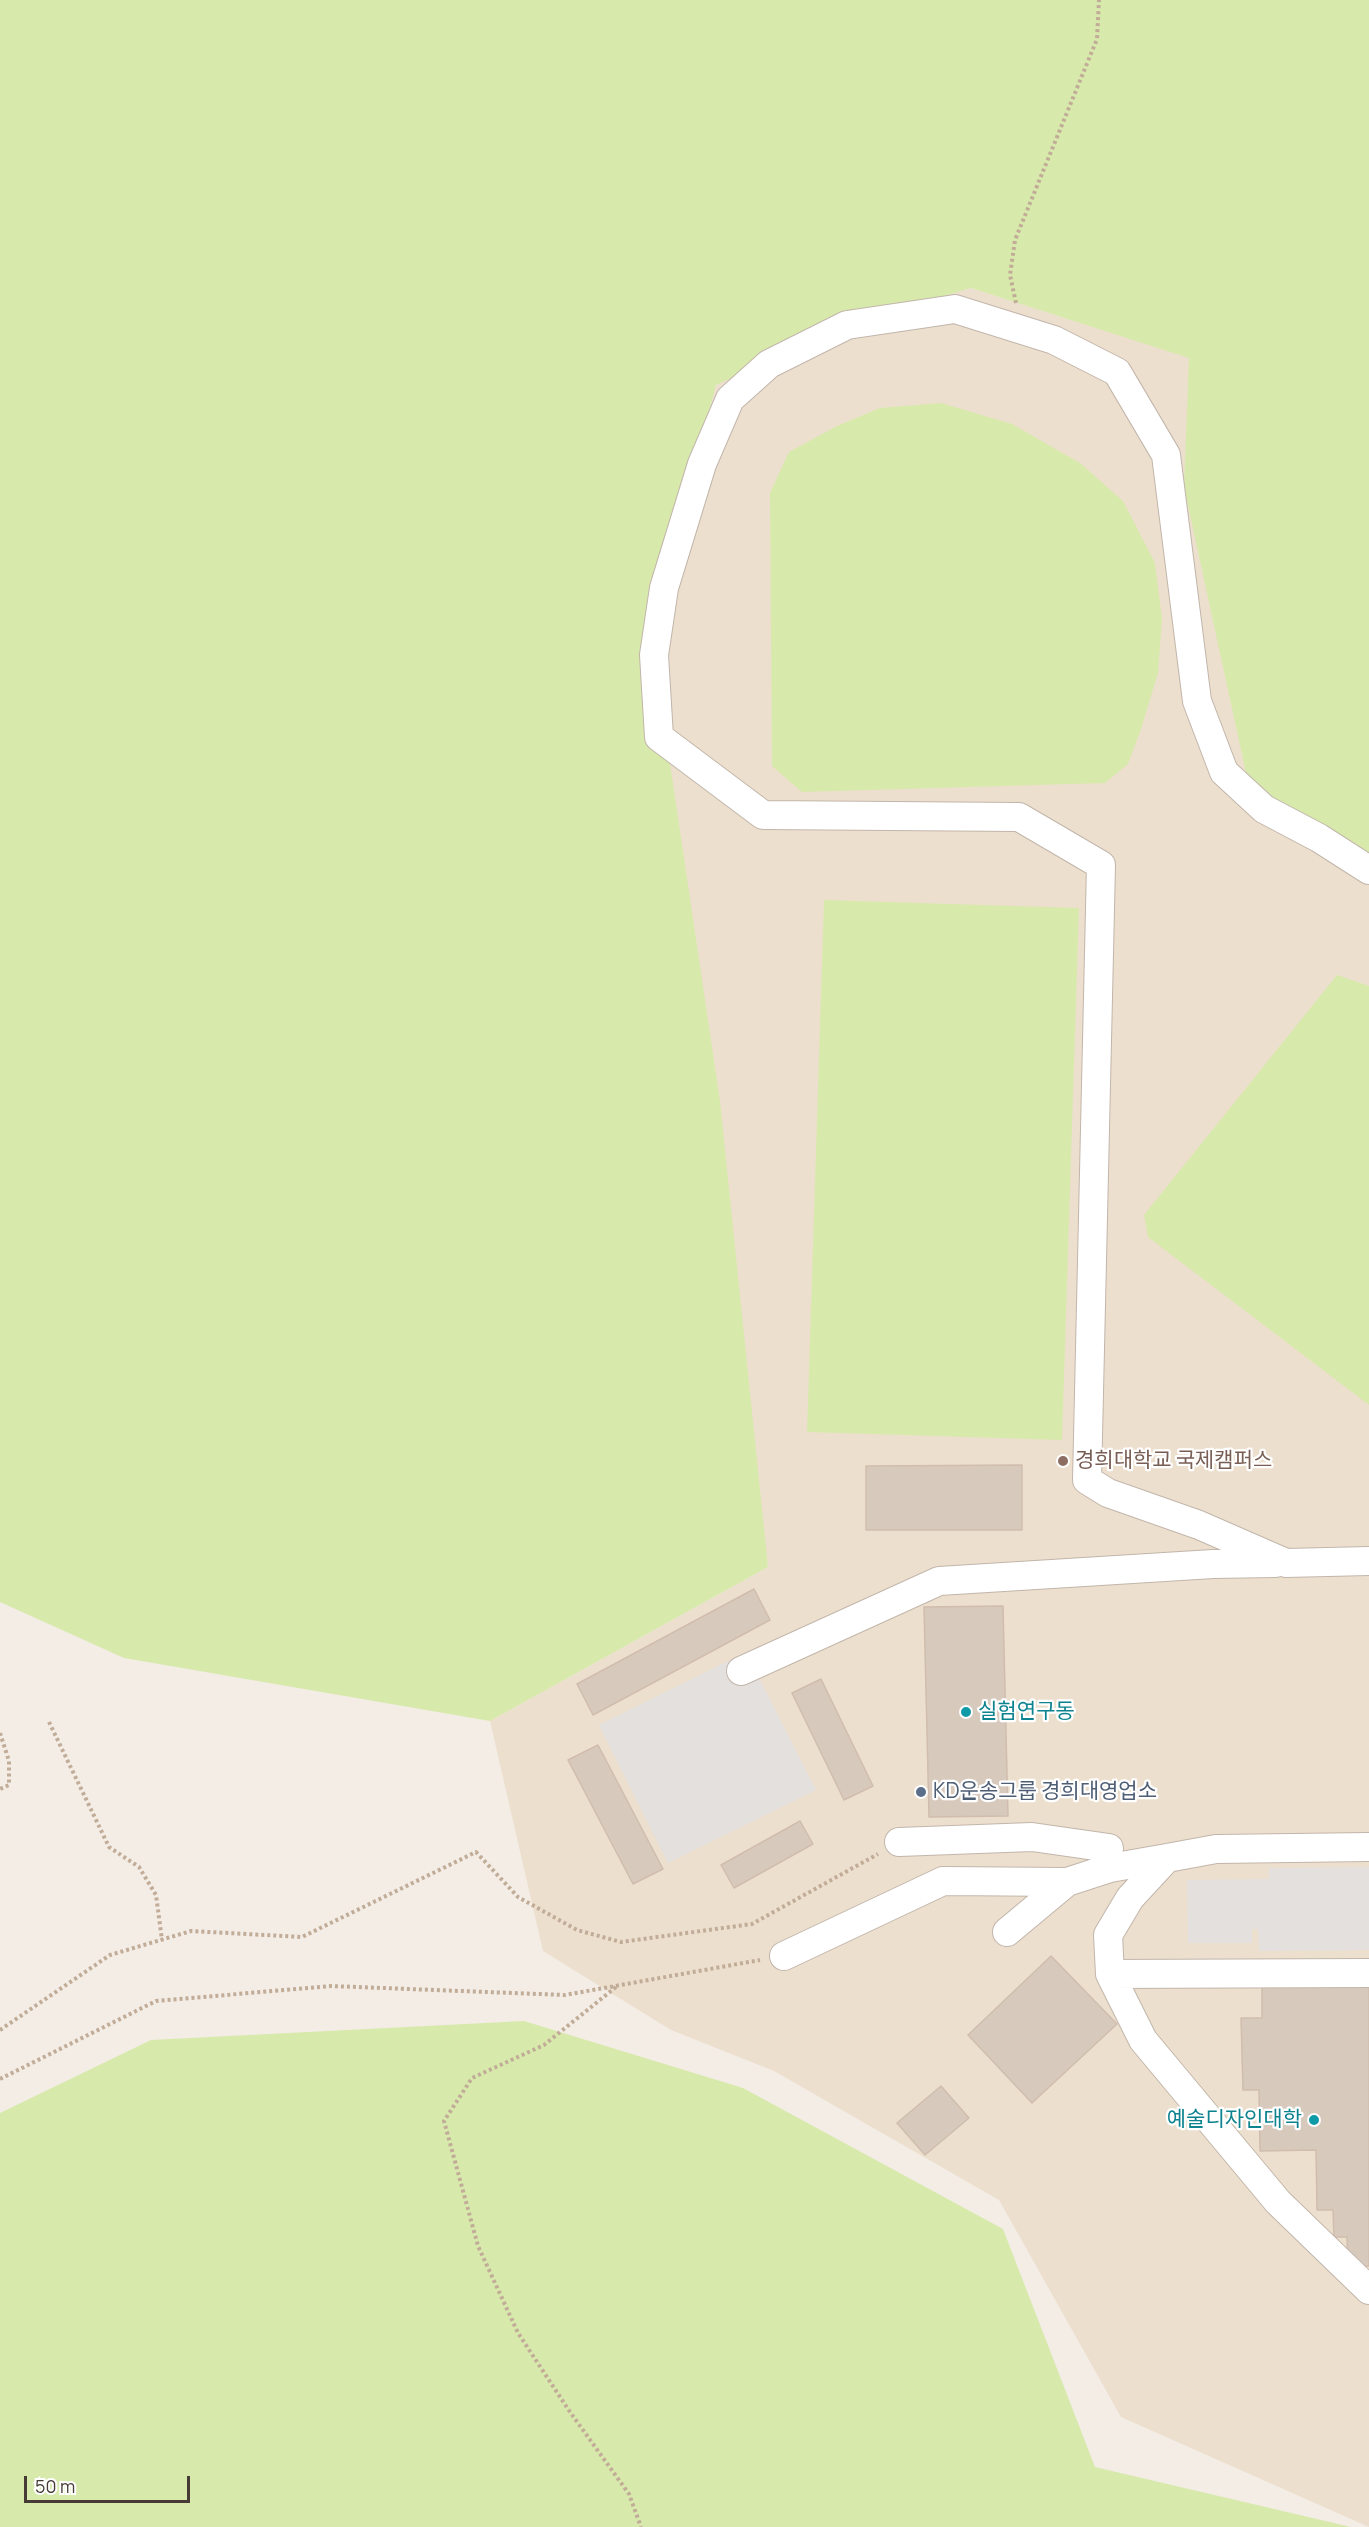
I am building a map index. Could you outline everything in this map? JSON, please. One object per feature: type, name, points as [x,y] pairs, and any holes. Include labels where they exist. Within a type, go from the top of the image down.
[{"type":"lane","points":[[1286,1563],[1198,1525],[1108,1493],[1087,1480],[1101,865],[1019,817],[763,815],[659,737],[654,655],[664,588],[702,464],[730,399],[769,364],[847,325],[955,309],[1054,340],[1117,372],[1166,455],[1197,701],[1224,772],[1264,809],[1318,838],[1369,870]]},
{"type":"lane","points":[[741,1671],[939,1581],[1213,1564],[1369,1561]]},
{"type":"lane","points":[[900,1842],[1032,1837],[1109,1848]]},
{"type":"lane","points":[[784,1956],[943,1881],[1067,1882],[1110,1868],[1216,1848],[1369,1847]]},
{"type":"lane","points":[[1167,1858],[1130,1898],[1108,1935],[1110,1974],[1143,2040],[1278,2202],[1369,2290]]},
{"type":"lane","points":[[1007,1932],[1067,1882]]},
{"type":"lane","points":[[1110,1974],[1369,1972]]},
{"type":"path","points":[[1022,330],[1010,275],[1015,240],[1097,39],[1099,0]]},
{"type":"path","points":[[49,1722],[109,1847],[139,1867],[156,1895],[162,1940]]},
{"type":"path","points":[[0,1733],[9,1761],[9,1785],[0,1789]]},
{"type":"path","points":[[0,2030],[110,1955],[190,1931],[302,1937],[476,1852],[518,1897],[577,1930],[621,1942],[752,1924],[900,1842]]},
{"type":"path","points":[[0,2079],[156,2001],[330,1986],[566,1995],[784,1956]]},
{"type":"path","points":[[616,1986],[544,2045],[472,2078],[444,2121],[478,2246],[518,2333],[570,2412],[629,2494],[641,2527]]},
{"type":"shaded area","name":"경희대학교 국제캠퍼스","points":[[971,288],[1213,365],[1369,479],[1369,2527],[1121,2417],[999,2200],[774,2071],[671,2030],[543,1951],[490,1721],[768,1567],[639,599],[716,385],[741,347]]},
{"type":"shaded area","points":[[746,1652],[816,1790],[668,1863],[599,1725]]},
{"type":"shaded area","points":[[1369,1867],[1369,1950],[1259,1951],[1258,1929],[1252,1929],[1252,1943],[1188,1943],[1187,1880],[1269,1879],[1269,1868]]},
{"type":"green space","points":[[0,0],[1369,0],[1369,860],[1249,787],[1184,487],[1189,358],[971,288],[847,325],[716,385],[664,588],[654,655],[720,1101],[768,1567],[490,1721],[124,1658],[0,1602]]},
{"type":"green space","points":[[941,403],[1012,424],[1080,463],[1123,501],[1155,563],[1162,619],[1158,673],[1128,764],[1105,783],[802,792],[772,766],[770,493],[789,452],[837,426],[880,408]]},
{"type":"green space","points":[[824,900],[1079,908],[1062,1440],[807,1432]]},
{"type":"green space","points":[[1337,975],[1369,986],[1369,1405],[1148,1237],[1144,1215]]},
{"type":"green space","points":[[524,2021],[743,2088],[1003,2229],[1095,2467],[1351,2527],[0,2527],[0,2113],[151,2040]]},
{"type":"building","points":[[1022,1465],[1022,1530],[866,1530],[866,1466]]},
{"type":"building","points":[[754,1589],[770,1620],[593,1715],[577,1684]]},
{"type":"building","name":"실험연구동","points":[[1003,1606],[1008,1816],[929,1817],[924,1607]]},
{"type":"building","points":[[821,1679],[873,1786],[844,1800],[792,1693]]},
{"type":"building","points":[[598,1745],[663,1869],[633,1884],[568,1760]]},
{"type":"building","points":[[800,1821],[813,1844],[734,1888],[721,1865]]},
{"type":"building","points":[[1051,1956],[1117,2024],[1032,2103],[968,2035]]},
{"type":"building","name":"예술디자인대학","points":[[1369,1984],[1369,2266],[1348,2266],[1347,2237],[1334,2237],[1333,2210],[1317,2210],[1316,2150],[1260,2151],[1259,2090],[1243,2090],[1241,2018],[1262,2018],[1262,1986]]},
{"type":"building","points":[[941,2086],[969,2118],[925,2155],[897,2123]]},
{"type":"place","name":"경희대학교 국제캠퍼스","points":[[1063,1461]]},
{"type":"place","name":"실험연구동","points":[[966,1712]]},
{"type":"place","name":"KD운송그룹 경희대영업소","points":[[921,1792]]},
{"type":"place","name":"예술디자인대학","points":[[1314,2120]]}]
